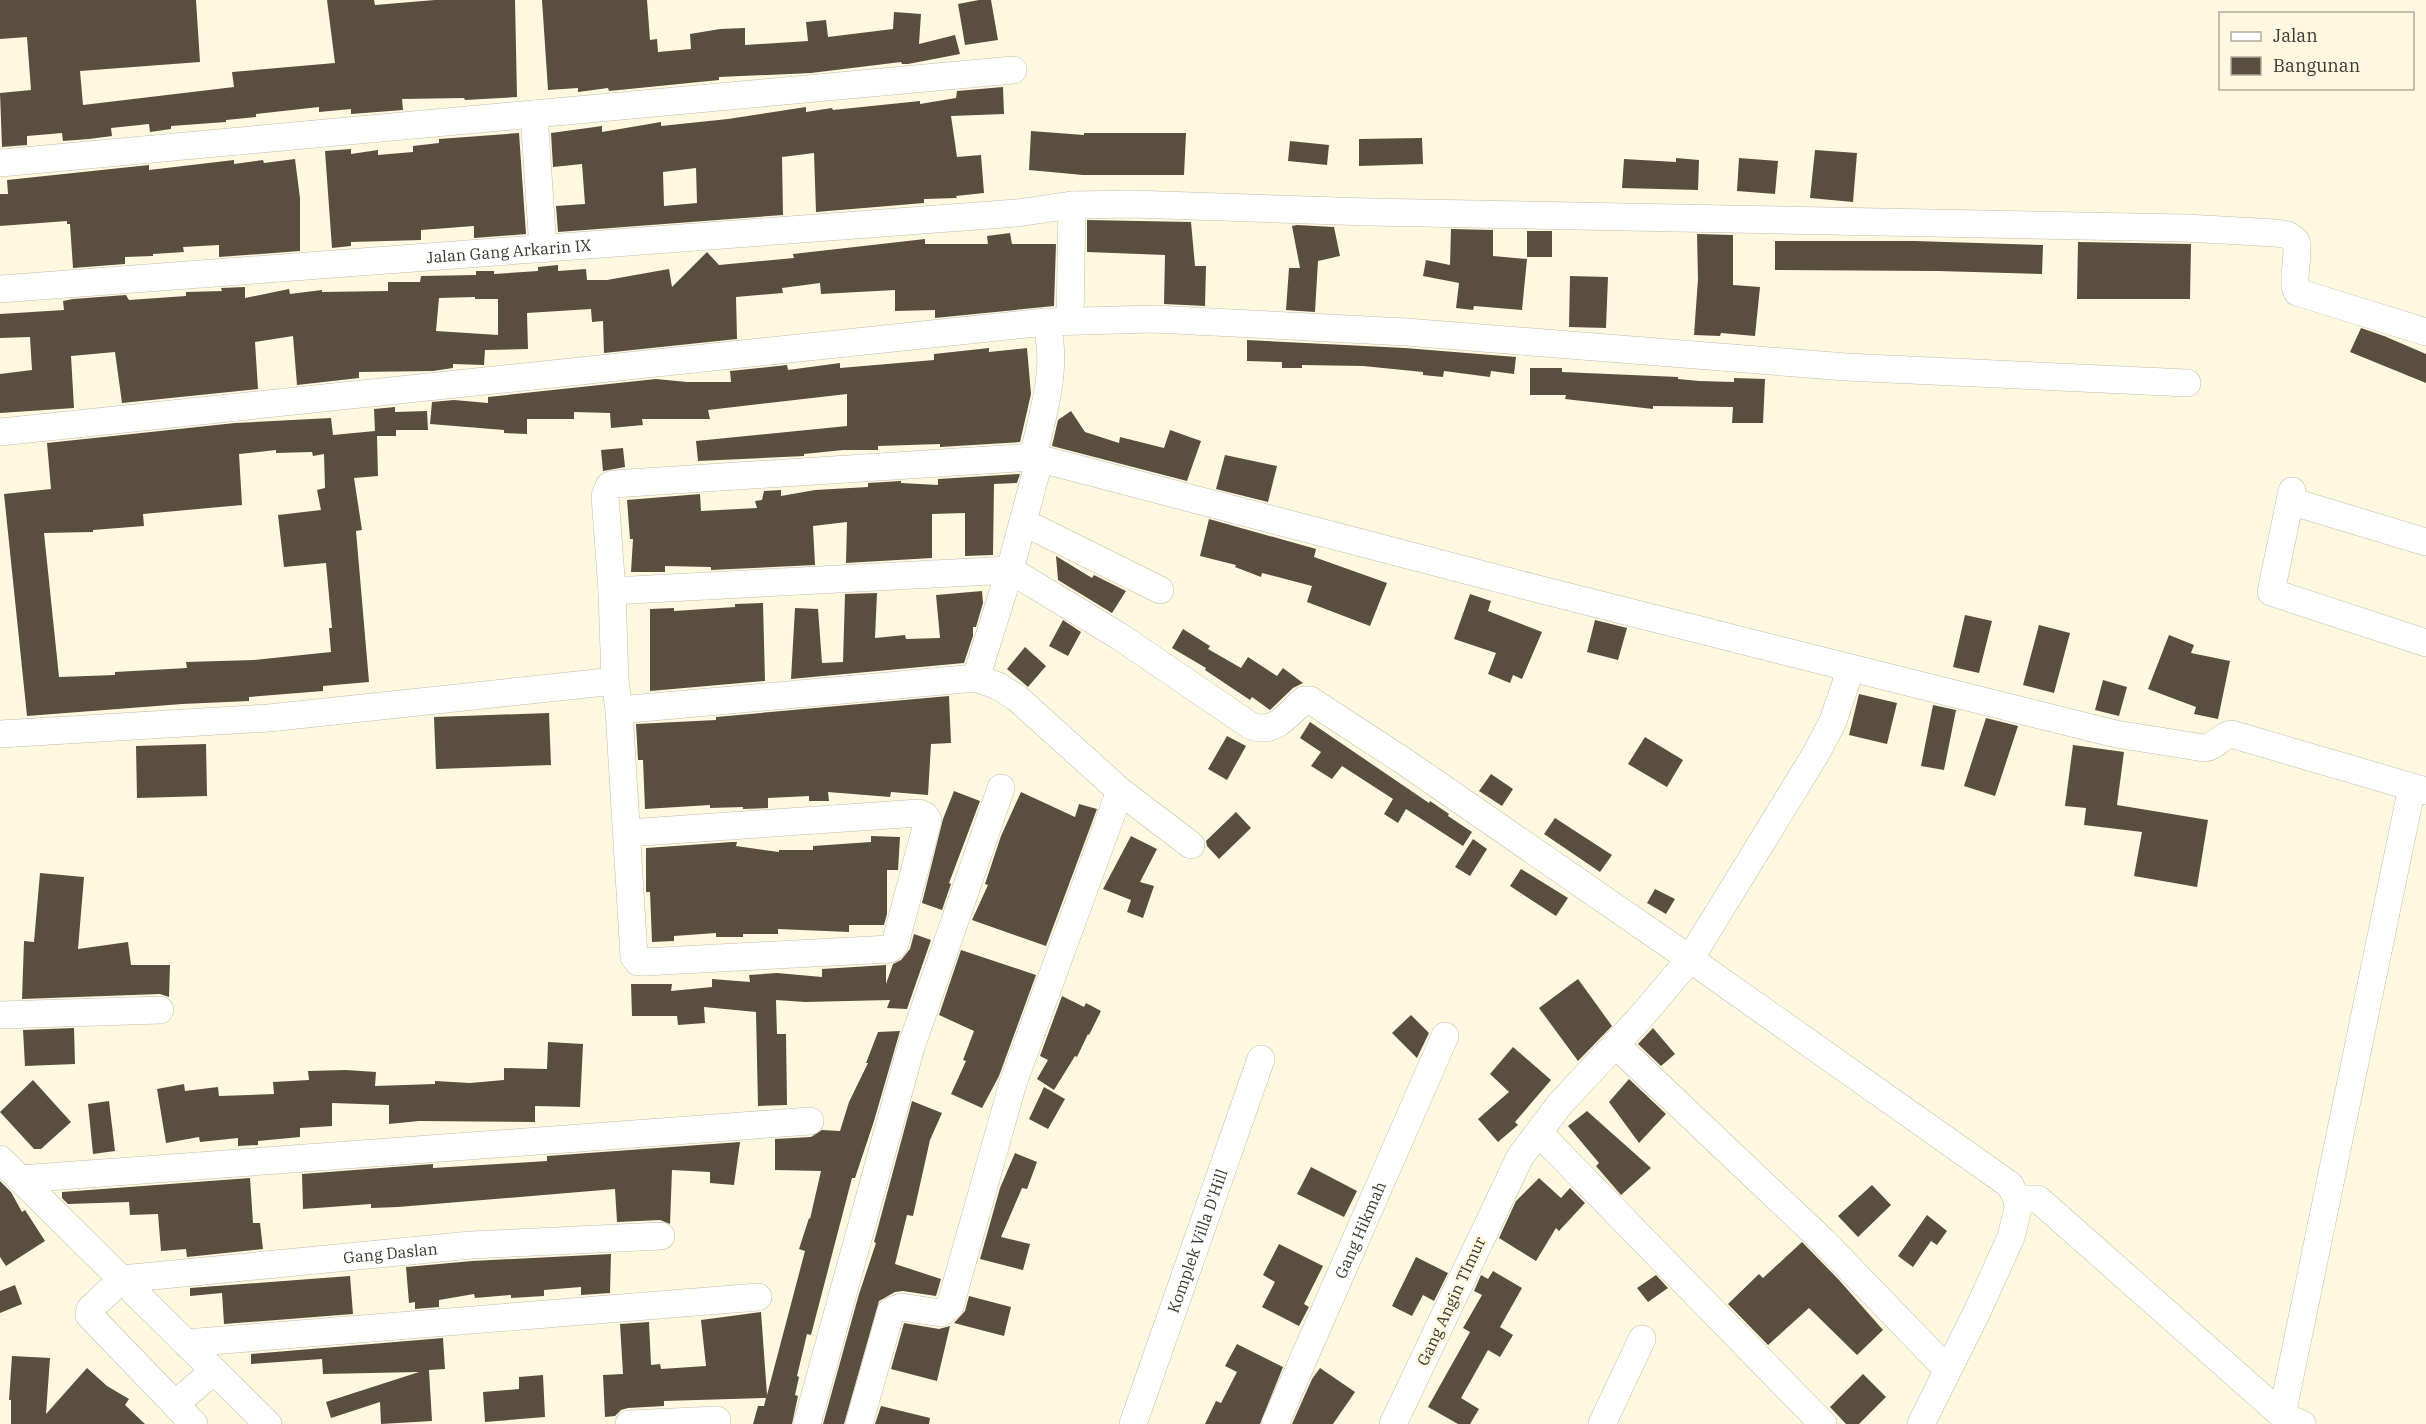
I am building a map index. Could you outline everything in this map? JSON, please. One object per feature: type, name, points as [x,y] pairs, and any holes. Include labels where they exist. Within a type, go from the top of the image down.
[{"type":"street","points":[[0,163],[1013,70]]},
{"type":"street","points":[[534,114],[543,249]]},
{"type":"street","name":"Jalan Gang Arkarin IX","points":[[0,289],[1017,213],[1072,205],[1133,204],[1368,212],[2185,228],[2276,233],[2292,236],[2297,245],[2295,287],[2304,294],[2426,332]]},
{"type":"street","points":[[976,678],[1010,570],[1037,457],[1052,362],[1051,341],[1058,322],[1072,205]]},
{"type":"street","points":[[0,432],[1058,322],[1154,320],[1406,332],[1846,367],[2187,383]]},
{"type":"street","points":[[627,833],[919,813],[928,820],[895,944],[890,949],[638,962],[634,957],[619,710],[615,681],[612,591],[605,496],[609,486],[1037,457],[1538,589],[2116,734],[2205,748],[2213,746],[2222,737],[2231,734],[2419,789],[2292,1419],[2038,1199],[2017,1199]]},
{"type":"street","points":[[2426,542],[2291,496],[2271,592],[2426,643]]},
{"type":"street","points":[[1023,522],[1160,590]]},
{"type":"street","points":[[612,591],[1010,570],[1119,636],[1251,726],[1262,729],[1273,728],[1302,701],[1310,700],[1433,781],[1690,959],[2010,1185],[2017,1199],[2016,1222],[2000,1265],[1921,1424]]},
{"type":"street","name":"Gang Angin TImur","points":[[1393,1424],[1520,1157],[1560,1104],[1690,959],[1817,752],[1833,721],[1851,668]]},
{"type":"street","points":[[619,710],[976,678],[1007,691],[1017,698],[1120,791],[1191,845]]},
{"type":"street","points":[[0,734],[269,718],[615,681]]},
{"type":"street","points":[[807,1424],[911,1047],[1001,788]]},
{"type":"street","points":[[859,1424],[891,1311],[901,1307],[941,1313],[949,1309],[1013,1083],[1120,791]]},
{"type":"street","points":[[0,1014],[160,1010]]},
{"type":"street","name":"Gang Hikmah","points":[[1275,1424],[1445,1036]]},
{"type":"street","points":[[1615,1044],[1821,1240],[1947,1369]]},
{"type":"street","name":"Komplek Villa D'Hill","points":[[1133,1424],[1261,1059]]},
{"type":"street","points":[[20,1179],[810,1120]]},
{"type":"street","points":[[1539,1133],[1824,1424]]},
{"type":"street","points":[[0,1159],[268,1424]]},
{"type":"street","name":"Gang Daslan","points":[[122,1279],[471,1245],[661,1236]]},
{"type":"street","points":[[122,1279],[90,1309],[89,1316],[195,1424]]},
{"type":"street","points":[[186,1343],[758,1297]]},
{"type":"street","points":[[1602,1424],[1642,1339]]},
{"type":"street","points":[[175,1404],[214,1371]]},
{"type":"street","points":[[629,1424],[717,1420]]},
{"type":"building","points":[[0,0],[196,0],[200,62],[80,71],[83,105],[234,87],[232,72],[335,63],[327,0],[374,0],[375,5],[435,0],[515,0],[517,97],[465,100],[464,98],[402,99],[403,110],[351,114],[351,109],[319,112],[319,107],[256,114],[256,117],[226,120],[226,122],[171,126],[171,129],[150,132],[149,124],[111,128],[112,136],[89,139],[63,141],[62,133],[27,136],[27,145],[2,147],[0,93],[31,90],[27,37],[0,39]]},
{"type":"building","points":[[542,0],[647,0],[650,40],[657,39],[658,52],[691,49],[690,34],[720,29],[745,28],[745,45],[808,41],[806,22],[826,20],[828,37],[893,29],[894,12],[921,14],[919,44],[955,35],[960,54],[908,64],[901,62],[811,73],[719,77],[719,80],[609,91],[608,88],[578,92],[578,88],[548,90]]},
{"type":"building","points":[[991,0],[998,40],[965,45],[958,4]]},
{"type":"building","points":[[1003,87],[1004,114],[951,116],[957,157],[981,155],[984,193],[956,196],[957,198],[924,199],[924,203],[816,212],[814,153],[782,157],[783,215],[558,232],[556,206],[585,204],[582,164],[553,167],[551,133],[602,126],[602,132],[661,122],[661,126],[806,107],[806,112],[920,101],[920,104],[956,98],[957,91]],"holes":[[[696,168],[697,203],[664,206],[663,172]]]},
{"type":"building","points":[[1031,131],[1084,135],[1084,133],[1186,133],[1184,175],[1083,175],[1029,170]]},
{"type":"building","points":[[519,133],[526,234],[474,238],[474,226],[421,230],[421,240],[351,242],[351,246],[332,248],[325,151],[351,149],[351,154],[378,150],[378,155],[413,152],[413,146],[439,143],[439,139]]},
{"type":"building","points":[[1422,138],[1423,164],[1359,166],[1359,139]]},
{"type":"building","points":[[1290,141],[1329,145],[1327,165],[1288,161]]},
{"type":"building","points":[[1815,150],[1857,153],[1853,202],[1810,198]]},
{"type":"building","points":[[1676,158],[1699,160],[1698,190],[1622,188],[1624,159],[1676,162]]},
{"type":"building","points":[[1739,158],[1778,161],[1775,194],[1737,191]]},
{"type":"building","points":[[295,159],[300,198],[300,251],[219,257],[219,245],[183,247],[184,252],[125,257],[125,264],[73,268],[70,224],[67,224],[67,221],[0,226],[0,194],[8,194],[7,180],[149,165],[149,170],[234,160],[234,164]]},
{"type":"building","points":[[1087,220],[1191,222],[1195,266],[1206,266],[1205,306],[1164,304],[1165,255],[1087,252]]},
{"type":"building","points":[[1292,226],[1334,227],[1340,256],[1318,261],[1315,312],[1286,310],[1289,268],[1300,268]]},
{"type":"building","points":[[1451,229],[1493,230],[1493,256],[1527,259],[1522,310],[1474,306],[1473,310],[1456,308],[1459,283],[1423,276],[1426,260],[1450,265]]},
{"type":"building","points":[[1527,231],[1552,231],[1552,257],[1527,257]]},
{"type":"building","points":[[1010,233],[1012,244],[1056,244],[1054,306],[935,318],[935,310],[895,311],[895,290],[821,294],[820,283],[782,288],[783,293],[736,297],[737,339],[604,353],[603,321],[592,322],[591,309],[527,313],[528,349],[485,350],[484,365],[453,364],[453,368],[433,371],[359,372],[359,378],[297,385],[293,336],[255,342],[258,389],[122,403],[115,352],[71,356],[74,408],[0,413],[0,374],[32,370],[30,337],[0,338],[0,314],[64,310],[63,301],[73,299],[126,295],[129,300],[186,296],[186,292],[222,291],[221,288],[245,287],[245,298],[289,289],[290,294],[322,290],[322,292],[388,291],[388,282],[420,282],[421,276],[476,275],[476,271],[494,271],[494,274],[538,271],[538,267],[558,265],[558,271],[586,269],[587,280],[607,280],[669,269],[672,287],[707,252],[719,265],[794,258],[793,254],[925,239],[925,244],[988,244],[987,236]],"holes":[[[475,297],[475,299],[498,299],[498,335],[436,331],[439,298]]]},
{"type":"building","points":[[1697,234],[1733,235],[1733,285],[1760,287],[1755,336],[1721,333],[1720,336],[1694,335],[1698,279]]},
{"type":"building","points":[[1775,241],[1914,241],[2043,245],[2042,274],[1775,270]]},
{"type":"building","points":[[2078,242],[2191,244],[2190,299],[2077,299]]},
{"type":"building","points":[[1570,276],[1608,277],[1606,328],[1569,327]]},
{"type":"building","points":[[2361,328],[2426,354],[2426,383],[2350,352]]},
{"type":"building","points":[[1247,340],[1405,348],[1516,357],[1514,374],[1491,371],[1490,377],[1444,371],[1443,377],[1423,375],[1423,372],[1363,366],[1302,365],[1302,368],[1282,368],[1282,362],[1247,361]]},
{"type":"building","points":[[989,348],[989,352],[1027,348],[1031,394],[1020,442],[940,447],[940,444],[878,446],[878,450],[843,450],[804,454],[804,456],[698,461],[696,441],[847,426],[847,394],[708,410],[710,419],[642,419],[643,425],[611,428],[610,413],[574,412],[574,419],[527,419],[527,434],[430,424],[432,402],[454,400],[488,403],[488,397],[656,379],[731,382],[730,371],[787,365],[788,370],[840,363],[840,368],[934,360],[934,354]]},
{"type":"building","points":[[1530,368],[1562,368],[1562,372],[1678,377],[1678,379],[1699,381],[1734,382],[1734,378],[1765,379],[1763,423],[1732,423],[1733,407],[1653,406],[1653,409],[1565,399],[1566,395],[1530,395]]},
{"type":"building","points":[[395,407],[395,412],[427,411],[428,430],[396,430],[396,436],[377,436],[378,476],[354,478],[362,530],[356,531],[369,682],[323,686],[323,691],[249,697],[249,701],[27,716],[4,494],[51,489],[47,443],[235,423],[331,418],[333,435],[375,431],[374,409]],"holes":[[[276,450],[276,453],[312,452],[313,456],[324,454],[325,488],[317,490],[321,510],[278,515],[284,567],[326,563],[332,628],[329,628],[331,652],[254,660],[186,662],[187,668],[115,672],[115,675],[59,677],[44,533],[93,532],[93,530],[144,526],[143,514],[242,505],[239,454]]]},
{"type":"building","points":[[1071,411],[1085,432],[1119,443],[1120,437],[1164,448],[1170,430],[1201,441],[1187,481],[1052,446],[1058,420]]},
{"type":"building","points":[[623,448],[625,467],[603,471],[601,450]]},
{"type":"building","points":[[1225,455],[1277,466],[1268,502],[1216,489]]},
{"type":"building","points":[[1020,474],[1017,483],[994,484],[993,555],[965,556],[965,513],[932,514],[932,558],[846,563],[847,522],[813,526],[815,565],[711,570],[711,567],[665,566],[665,572],[631,572],[633,539],[630,539],[627,500],[700,494],[701,511],[757,508],[755,501],[762,500],[764,491],[781,490],[781,496],[815,490],[868,487],[868,483],[901,481],[901,483],[938,485],[938,479]]},
{"type":"building","points":[[1209,519],[1316,549],[1314,557],[1387,583],[1370,626],[1307,602],[1312,586],[1262,573],[1261,577],[1235,567],[1236,565],[1200,556]]},
{"type":"building","points":[[1056,556],[1092,578],[1094,575],[1126,591],[1112,613],[1058,580]]},
{"type":"building","points":[[982,591],[983,603],[976,627],[973,627],[973,636],[964,663],[791,679],[795,608],[818,609],[822,663],[843,662],[845,594],[877,593],[875,638],[905,635],[906,639],[940,638],[936,595]]},
{"type":"building","points":[[1470,594],[1491,601],[1488,611],[1542,632],[1522,679],[1513,675],[1510,683],[1488,674],[1496,653],[1454,639]]},
{"type":"building","points":[[763,603],[765,681],[650,691],[650,609],[674,608],[674,611]]},
{"type":"building","points":[[1965,615],[1992,621],[1979,673],[1953,667]]},
{"type":"building","points":[[1063,620],[1081,632],[1068,656],[1049,646]]},
{"type":"building","points":[[1595,620],[1627,628],[1618,660],[1587,652]]},
{"type":"building","points":[[2039,625],[2070,633],[2054,693],[2023,685]]},
{"type":"building","points":[[1183,629],[1210,646],[1208,649],[1241,668],[1248,657],[1277,676],[1283,668],[1303,683],[1293,688],[1270,710],[1252,697],[1250,700],[1205,670],[1206,668],[1172,648]]},
{"type":"building","points":[[2169,635],[2194,645],[2191,653],[2230,661],[2218,719],[2194,714],[2196,707],[2148,689]]},
{"type":"building","points":[[1025,647],[1046,666],[1028,687],[1007,669]]},
{"type":"building","points":[[2103,680],[2127,687],[2119,716],[2095,710]]},
{"type":"building","points":[[1859,694],[1897,703],[1887,744],[1849,735]]},
{"type":"building","points":[[949,696],[951,743],[931,744],[928,795],[891,792],[890,797],[828,792],[829,801],[809,801],[809,796],[768,798],[768,808],[710,808],[710,805],[645,809],[643,760],[638,760],[636,724],[716,720],[716,717]]},
{"type":"building","points":[[1933,705],[1956,710],[1944,770],[1921,766]]},
{"type":"building","points":[[549,713],[551,765],[436,769],[434,717]]},
{"type":"building","points":[[1986,718],[2018,726],[1995,796],[1964,786]]},
{"type":"building","points":[[1310,722],[1429,803],[1430,801],[1472,832],[1463,846],[1406,809],[1398,823],[1384,814],[1393,799],[1342,766],[1332,779],[1311,766],[1321,752],[1300,738]]},
{"type":"building","points":[[1227,736],[1246,746],[1227,780],[1208,769]]},
{"type":"building","points":[[1645,737],[1683,760],[1667,787],[1628,764]]},
{"type":"building","points":[[206,744],[207,796],[137,798],[136,746]]},
{"type":"building","points":[[2073,745],[2124,752],[2117,805],[2208,820],[2197,887],[2134,876],[2142,832],[2084,825],[2086,808],[2065,806]]},
{"type":"building","points":[[1491,774],[1513,789],[1502,806],[1479,791]]},
{"type":"building","points":[[954,791],[980,801],[949,883],[951,884],[942,910],[922,903],[943,819]]},
{"type":"building","points":[[1021,792],[1075,817],[1079,804],[1097,809],[1046,946],[972,920],[988,885],[985,884],[1001,836]]},
{"type":"building","points":[[1236,812],[1251,828],[1219,859],[1207,846],[1206,841]]},
{"type":"building","points":[[1555,818],[1612,855],[1600,872],[1544,834]]},
{"type":"building","points":[[871,836],[900,837],[898,870],[887,870],[887,914],[884,925],[849,925],[849,932],[778,929],[778,934],[716,937],[716,933],[674,936],[674,941],[652,942],[650,892],[646,892],[646,848],[737,842],[736,846],[779,852],[779,850],[813,850],[813,846],[871,842]]},
{"type":"building","points":[[1131,836],[1157,849],[1140,882],[1154,886],[1143,918],[1127,912],[1131,900],[1103,889]]},
{"type":"building","points":[[1473,839],[1487,849],[1470,876],[1455,867]]},
{"type":"building","points":[[1521,869],[1568,898],[1556,916],[1510,886]]},
{"type":"building","points":[[40,873],[84,877],[78,949],[128,942],[131,965],[170,965],[169,997],[160,994],[22,999],[24,941],[34,942]]},
{"type":"building","points":[[1655,889],[1675,899],[1666,914],[1647,903]]},
{"type":"building","points":[[914,934],[931,940],[907,1009],[887,1008],[890,1000],[805,1002],[776,1000],[777,1034],[786,1034],[787,1105],[758,1106],[756,1012],[704,1007],[705,1023],[678,1025],[677,1016],[632,1016],[631,984],[672,984],[671,991],[712,987],[712,979],[750,982],[749,975],[777,973],[822,977],[822,969],[886,965],[886,984],[893,964],[901,960],[910,949]]},
{"type":"building","points":[[961,950],[1036,975],[999,1076],[982,1108],[951,1094],[966,1061],[963,1060],[974,1031],[939,1015]]},
{"type":"building","points":[[1578,979],[1612,1026],[1578,1061],[1539,1008]]},
{"type":"building","points":[[1062,996],[1084,1007],[1086,1003],[1101,1011],[1077,1057],[1075,1056],[1054,1090],[1037,1079],[1048,1060],[1040,1056]]},
{"type":"building","points":[[1411,1015],[1429,1033],[1417,1058],[1392,1033]]},
{"type":"building","points":[[74,1028],[75,1064],[25,1066],[23,1030]]},
{"type":"building","points":[[1653,1028],[1675,1054],[1661,1066],[1638,1044]]},
{"type":"building","points":[[900,1031],[874,1121],[855,1178],[852,1178],[811,1335],[807,1334],[797,1376],[799,1377],[795,1395],[798,1396],[792,1424],[753,1424],[758,1406],[764,1406],[766,1398],[664,1401],[664,1406],[628,1408],[621,1410],[615,1416],[605,1417],[603,1375],[623,1374],[620,1324],[649,1322],[651,1365],[660,1364],[661,1369],[706,1366],[701,1320],[761,1312],[767,1395],[805,1251],[799,1249],[810,1219],[821,1171],[775,1170],[775,1139],[811,1137],[822,1130],[840,1131],[849,1102],[868,1063],[866,1063],[878,1032]]},
{"type":"building","points":[[548,1042],[583,1044],[580,1107],[535,1106],[535,1122],[419,1121],[389,1124],[389,1105],[332,1103],[332,1126],[300,1128],[300,1137],[258,1141],[258,1145],[238,1146],[238,1138],[200,1142],[199,1137],[166,1143],[157,1089],[184,1084],[185,1091],[218,1087],[219,1096],[274,1094],[273,1082],[309,1080],[308,1071],[346,1070],[376,1072],[375,1086],[435,1084],[435,1081],[470,1083],[504,1080],[504,1068],[547,1069]]},
{"type":"building","points":[[1513,1047],[1551,1080],[1515,1122],[1518,1125],[1498,1142],[1478,1119],[1509,1092],[1490,1074]]},
{"type":"building","points":[[1629,1079],[1666,1114],[1639,1143],[1609,1102]]},
{"type":"building","points":[[33,1080],[71,1122],[41,1149],[34,1149],[0,1112]]},
{"type":"building","points":[[1044,1087],[1065,1099],[1048,1129],[1029,1119]]},
{"type":"building","points":[[109,1101],[115,1151],[93,1154],[88,1104]]},
{"type":"building","points":[[912,1101],[942,1113],[930,1140],[913,1216],[907,1215],[895,1264],[941,1279],[936,1296],[903,1291],[895,1292],[879,1301],[844,1424],[823,1424],[859,1294],[876,1243],[874,1242]]},
{"type":"building","points":[[1587,1111],[1651,1168],[1621,1195],[1596,1166],[1599,1163],[1568,1126]]},
{"type":"building","points":[[740,1142],[734,1185],[710,1183],[710,1172],[672,1170],[670,1224],[660,1220],[617,1222],[615,1189],[398,1207],[371,1208],[371,1204],[303,1209],[302,1174],[433,1164],[433,1168],[547,1161],[547,1156]]},
{"type":"building","points":[[1015,1153],[1037,1162],[1027,1189],[1022,1188],[1001,1237],[1030,1244],[1023,1270],[980,1259],[1000,1188]]},
{"type":"building","points":[[1311,1167],[1357,1191],[1344,1217],[1297,1194]]},
{"type":"building","points":[[250,1178],[253,1223],[260,1223],[263,1249],[187,1257],[186,1249],[161,1251],[158,1214],[130,1215],[129,1202],[68,1204],[62,1198],[62,1192]]},
{"type":"building","points":[[1539,1178],[1561,1198],[1570,1188],[1585,1203],[1559,1231],[1556,1228],[1536,1261],[1499,1238],[1516,1201]]},
{"type":"building","points":[[0,1181],[11,1192],[22,1212],[25,1210],[45,1241],[6,1266],[0,1257]]},
{"type":"building","points":[[1872,1185],[1891,1205],[1858,1237],[1838,1216]]},
{"type":"building","points":[[1927,1215],[1947,1231],[1937,1245],[1931,1241],[1913,1267],[1898,1256]]},
{"type":"building","points":[[1802,1242],[1883,1330],[1857,1355],[1809,1308],[1768,1345],[1728,1304],[1759,1274],[1763,1278]]},
{"type":"building","points":[[1279,1244],[1323,1266],[1304,1304],[1309,1307],[1299,1326],[1262,1307],[1275,1282],[1263,1275]]},
{"type":"building","points":[[611,1254],[610,1293],[581,1295],[581,1287],[544,1290],[544,1296],[511,1298],[511,1295],[475,1298],[474,1294],[439,1300],[439,1307],[415,1309],[415,1302],[409,1303],[406,1267],[472,1261]]},
{"type":"building","points":[[1416,1257],[1448,1273],[1434,1301],[1423,1295],[1412,1316],[1392,1306]]},
{"type":"building","points":[[1493,1271],[1522,1288],[1500,1327],[1513,1335],[1500,1357],[1488,1350],[1461,1398],[1479,1409],[1470,1424],[1458,1424],[1428,1407],[1470,1332],[1463,1328],[1482,1295],[1474,1291],[1481,1275],[1488,1279]]},
{"type":"building","points":[[1656,1275],[1668,1288],[1648,1302],[1637,1288]]},
{"type":"building","points":[[350,1276],[353,1314],[224,1324],[222,1293],[190,1296],[190,1288]]},
{"type":"building","points":[[15,1285],[22,1304],[0,1313],[0,1291]]},
{"type":"building","points":[[969,1296],[1011,1307],[1004,1336],[954,1323],[965,1311]]},
{"type":"building","points":[[904,1323],[939,1329],[950,1326],[937,1381],[891,1369]]},
{"type":"building","points":[[443,1338],[445,1369],[429,1370],[432,1421],[381,1424],[380,1402],[331,1418],[326,1402],[419,1372],[323,1374],[322,1359],[251,1364],[251,1354]]},
{"type":"building","points":[[1237,1344],[1283,1367],[1260,1424],[1205,1424],[1216,1401],[1221,1403],[1237,1372],[1225,1366]]},
{"type":"building","points":[[12,1356],[50,1358],[46,1414],[87,1368],[107,1386],[129,1399],[125,1405],[145,1424],[11,1424],[11,1400],[9,1400]]},
{"type":"building","points":[[1320,1368],[1355,1392],[1333,1424],[1292,1424],[1312,1379]]},
{"type":"building","points":[[1863,1374],[1886,1397],[1859,1424],[1846,1424],[1830,1407]]},
{"type":"building","points":[[543,1375],[545,1417],[485,1422],[483,1392],[519,1389],[519,1377]]},
{"type":"building","points":[[881,1406],[930,1418],[929,1424],[875,1424]]}]
